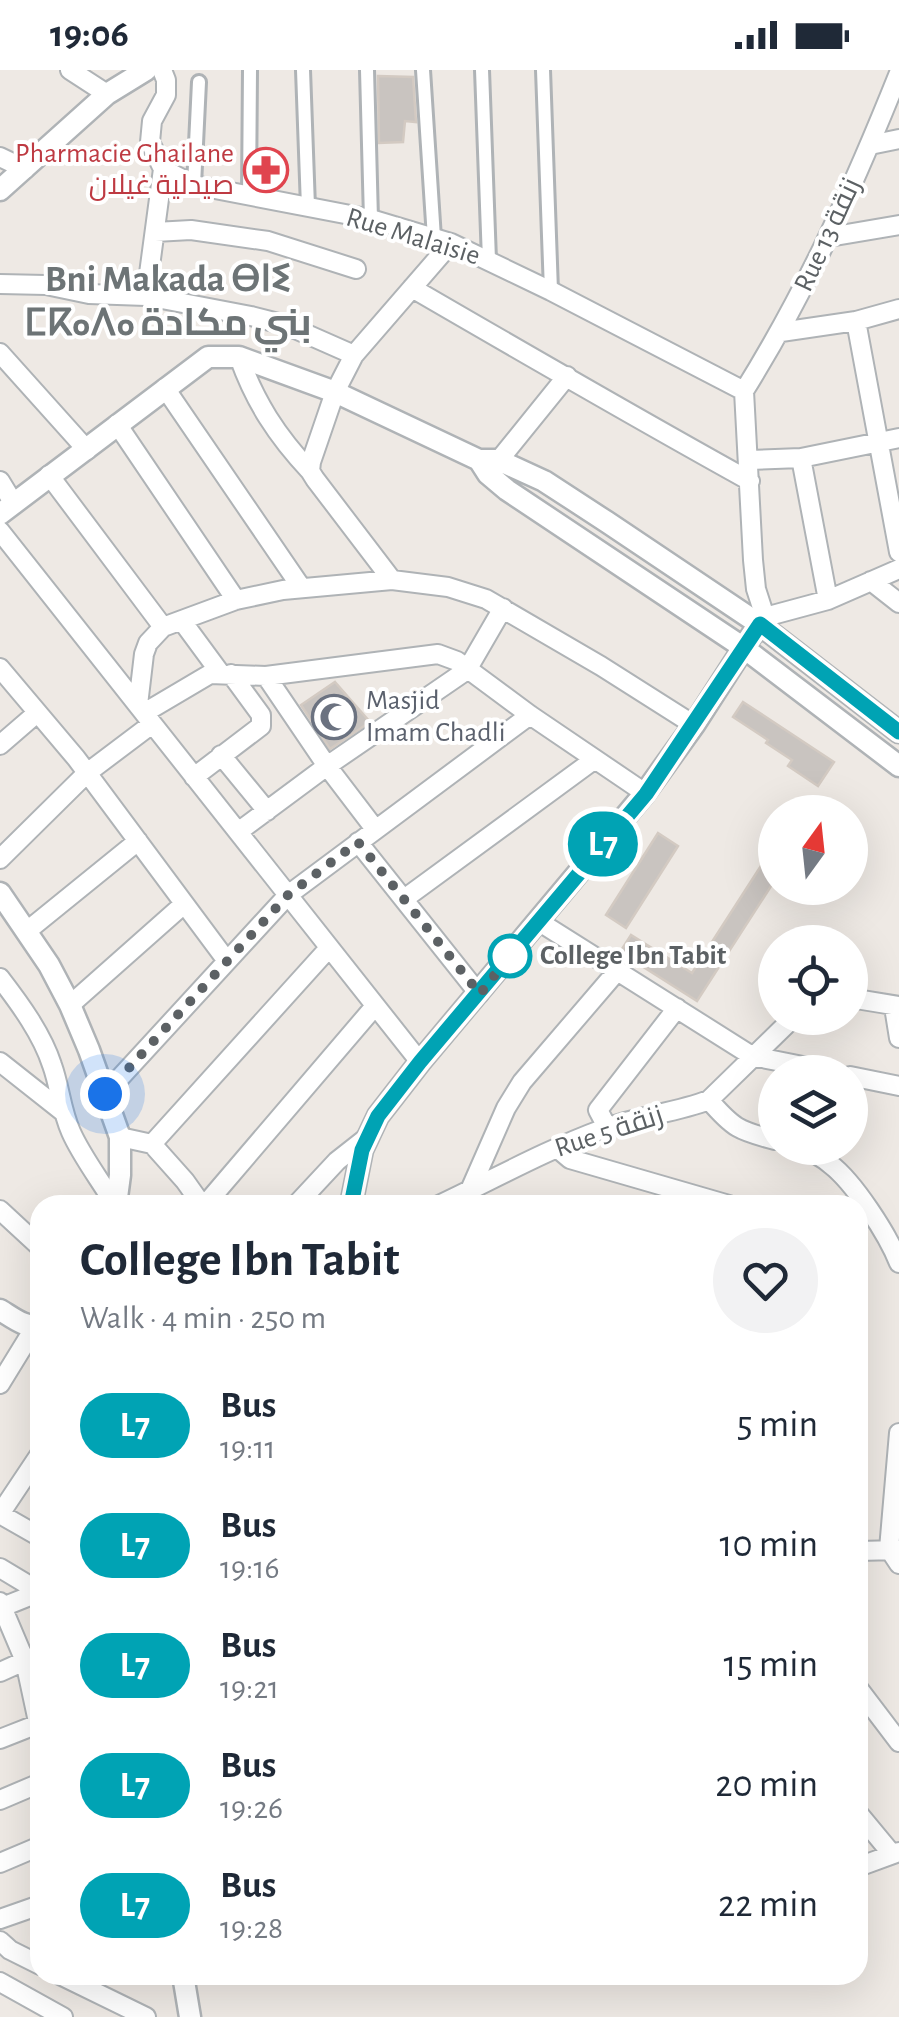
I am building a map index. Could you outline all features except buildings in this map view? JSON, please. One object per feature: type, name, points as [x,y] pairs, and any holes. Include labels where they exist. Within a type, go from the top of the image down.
[{"type":"street","points":[[70,70],[108,94]]},
{"type":"street","points":[[146,296],[163,169],[150,142],[152,121],[166,95],[162,70]]},
{"type":"street","points":[[249,196],[250,70]]},
{"type":"street","points":[[304,70],[308,207]]},
{"type":"street","points":[[367,70],[371,219]]},
{"type":"street","points":[[310,471],[322,427],[354,355],[412,288],[442,241],[422,70]]},
{"type":"street","points":[[482,70],[489,260]]},
{"type":"street","points":[[543,70],[551,291]]},
{"type":"street","points":[[0,190],[138,72]]},
{"type":"street","name":"Rue 13 زنقة","points":[[744,391],[781,332],[828,237],[899,73]]},
{"type":"street","points":[[194,185],[199,82]]},
{"type":"street","points":[[870,145],[899,139]]},
{"type":"street","points":[[0,156],[25,169]]},
{"type":"street","name":"Rue Malaisie","points":[[163,169],[194,185],[371,219],[442,241],[489,260],[744,391]]},
{"type":"street","points":[[828,237],[899,225]]},
{"type":"street","points":[[156,232],[191,230],[268,242],[356,269]]},
{"type":"street","points":[[0,284],[146,296],[251,316],[286,326],[354,355]]},
{"type":"street","points":[[412,288],[750,481]]},
{"type":"street","points":[[781,332],[856,321],[899,309]]},
{"type":"street","points":[[856,321],[899,552]]},
{"type":"street","points":[[0,352],[87,450]]},
{"type":"street","points":[[0,481],[7,508],[208,357],[238,357],[336,392],[488,465],[544,481],[762,621],[899,732]]},
{"type":"street","points":[[238,357],[251,392],[270,422],[392,580]]},
{"type":"street","points":[[488,465],[567,376]]},
{"type":"street","points":[[164,388],[301,587]]},
{"type":"street","points":[[744,391],[752,560],[762,621]]},
{"type":"street","points":[[116,424],[236,600]]},
{"type":"street","points":[[749,460],[801,458],[899,438]]},
{"type":"street","points":[[801,458],[828,600]]},
{"type":"street","points":[[488,465],[578,538],[744,648],[899,766]]},
{"type":"street","points":[[48,475],[163,627]]},
{"type":"street","points":[[0,531],[420,1062]]},
{"type":"street","points":[[353,1195],[365,1138],[378,1116],[646,794],[762,621],[828,600],[899,570]]},
{"type":"street","points":[[145,714],[144,654],[148,643],[163,627],[236,600],[301,587],[392,580],[470,592],[503,608],[694,725]]},
{"type":"street","points":[[871,582],[899,603]]},
{"type":"street","points":[[238,832],[467,670],[503,608]]},
{"type":"street","points":[[182,621],[258,711],[262,722],[194,776]]},
{"type":"street","points":[[0,859],[145,714],[210,674],[266,676],[426,654],[447,656],[646,794]]},
{"type":"street","points":[[0,668],[87,773],[227,961]]},
{"type":"street","points":[[266,676],[375,828]]},
{"type":"street","points":[[0,745],[37,712]]},
{"type":"street","points":[[105,1094],[288,895],[530,715]]},
{"type":"street","points":[[221,755],[266,811]]},
{"type":"street","points":[[404,899],[595,759]]},
{"type":"street","points":[[27,931],[138,841]]},
{"type":"street","points":[[358,842],[480,994]]},
{"type":"street","points":[[0,893],[70,1005],[105,1094],[120,1137],[117,1195]]},
{"type":"street","points":[[70,1005],[184,904]]},
{"type":"street","points":[[538,921],[758,1057]]},
{"type":"street","points":[[152,1144],[329,948]]},
{"type":"street","points":[[472,1195],[506,1108],[522,1082],[618,970]]},
{"type":"street","points":[[0,978],[38,1034],[51,1061],[62,1111],[72,1134],[110,1195]]},
{"type":"street","points":[[868,1001],[896,1006],[899,1038]]},
{"type":"street","points":[[212,1195],[375,1006]]},
{"type":"street","points":[[607,1127],[598,1110],[676,1008]]},
{"type":"street","points":[[758,1136],[730,1124],[709,1100],[775,1035]]},
{"type":"street","points":[[0,1062],[62,1111]]},
{"type":"street","points":[[868,1080],[899,1086]]},
{"type":"street","name":"Rue 5 زنقة","points":[[474,1195],[498,1174],[607,1127],[709,1100]]},
{"type":"street","points":[[120,1137],[152,1144],[196,1195]]},
{"type":"street","points":[[305,1195],[336,1161],[365,1138]]},
{"type":"street","points":[[558,1148],[570,1159],[694,1195]]},
{"type":"street","points":[[831,1165],[857,1195]]},
{"type":"street","points":[[0,1210],[30,1238]]},
{"type":"street","points":[[868,1211],[899,1264]]},
{"type":"street","points":[[0,1310],[30,1325]]},
{"type":"street","points":[[0,1384],[30,1337]]},
{"type":"street","points":[[868,1552],[896,1554],[899,1433]]},
{"type":"street","points":[[30,1469],[0,1514],[30,1531]]},
{"type":"street","points":[[0,1568],[30,1586]]},
{"type":"street","points":[[30,1595],[1,1605],[30,1654]]},
{"type":"street","points":[[0,1672],[30,1663]]},
{"type":"street","points":[[868,1701],[899,1742]]},
{"type":"street","points":[[0,1739],[30,1731]]},
{"type":"street","points":[[0,1800],[30,1787]]},
{"type":"street","points":[[868,1824],[896,1853],[868,1863]]},
{"type":"street","points":[[0,1863],[30,1850]]},
{"type":"street","points":[[0,1919],[30,1908]]},
{"type":"street","points":[[3,1951],[30,1961]]},
{"type":"street","points":[[0,1982],[64,2017]]},
{"type":"street","points":[[80,1985],[146,2017]]},
{"type":"street","points":[[184,1985],[190,2017]]},
{"type":"bus line","name":"L7","points":[[353,1195],[365,1138],[378,1116],[646,794],[760,624],[899,732]]},
{"type":"place","name":"Pharmacie Ghailane صيدلية غيلان","points":[[266,170]]},
{"type":"place","name":"Masjid Imam Chadli","points":[[334,717]]},
{"type":"place","name":"College Ibn Tabit","points":[[510,956]]},
{"type":"district","name":"Bni Makada ⴱⵏⵉ ⵎⴽⴰⴷⴰ بني مكادة","points":[[168,302]]},
{"type":"route","points":[[105,1094],[288,895],[358,842],[480,994],[518,945],[510,956]]}]
